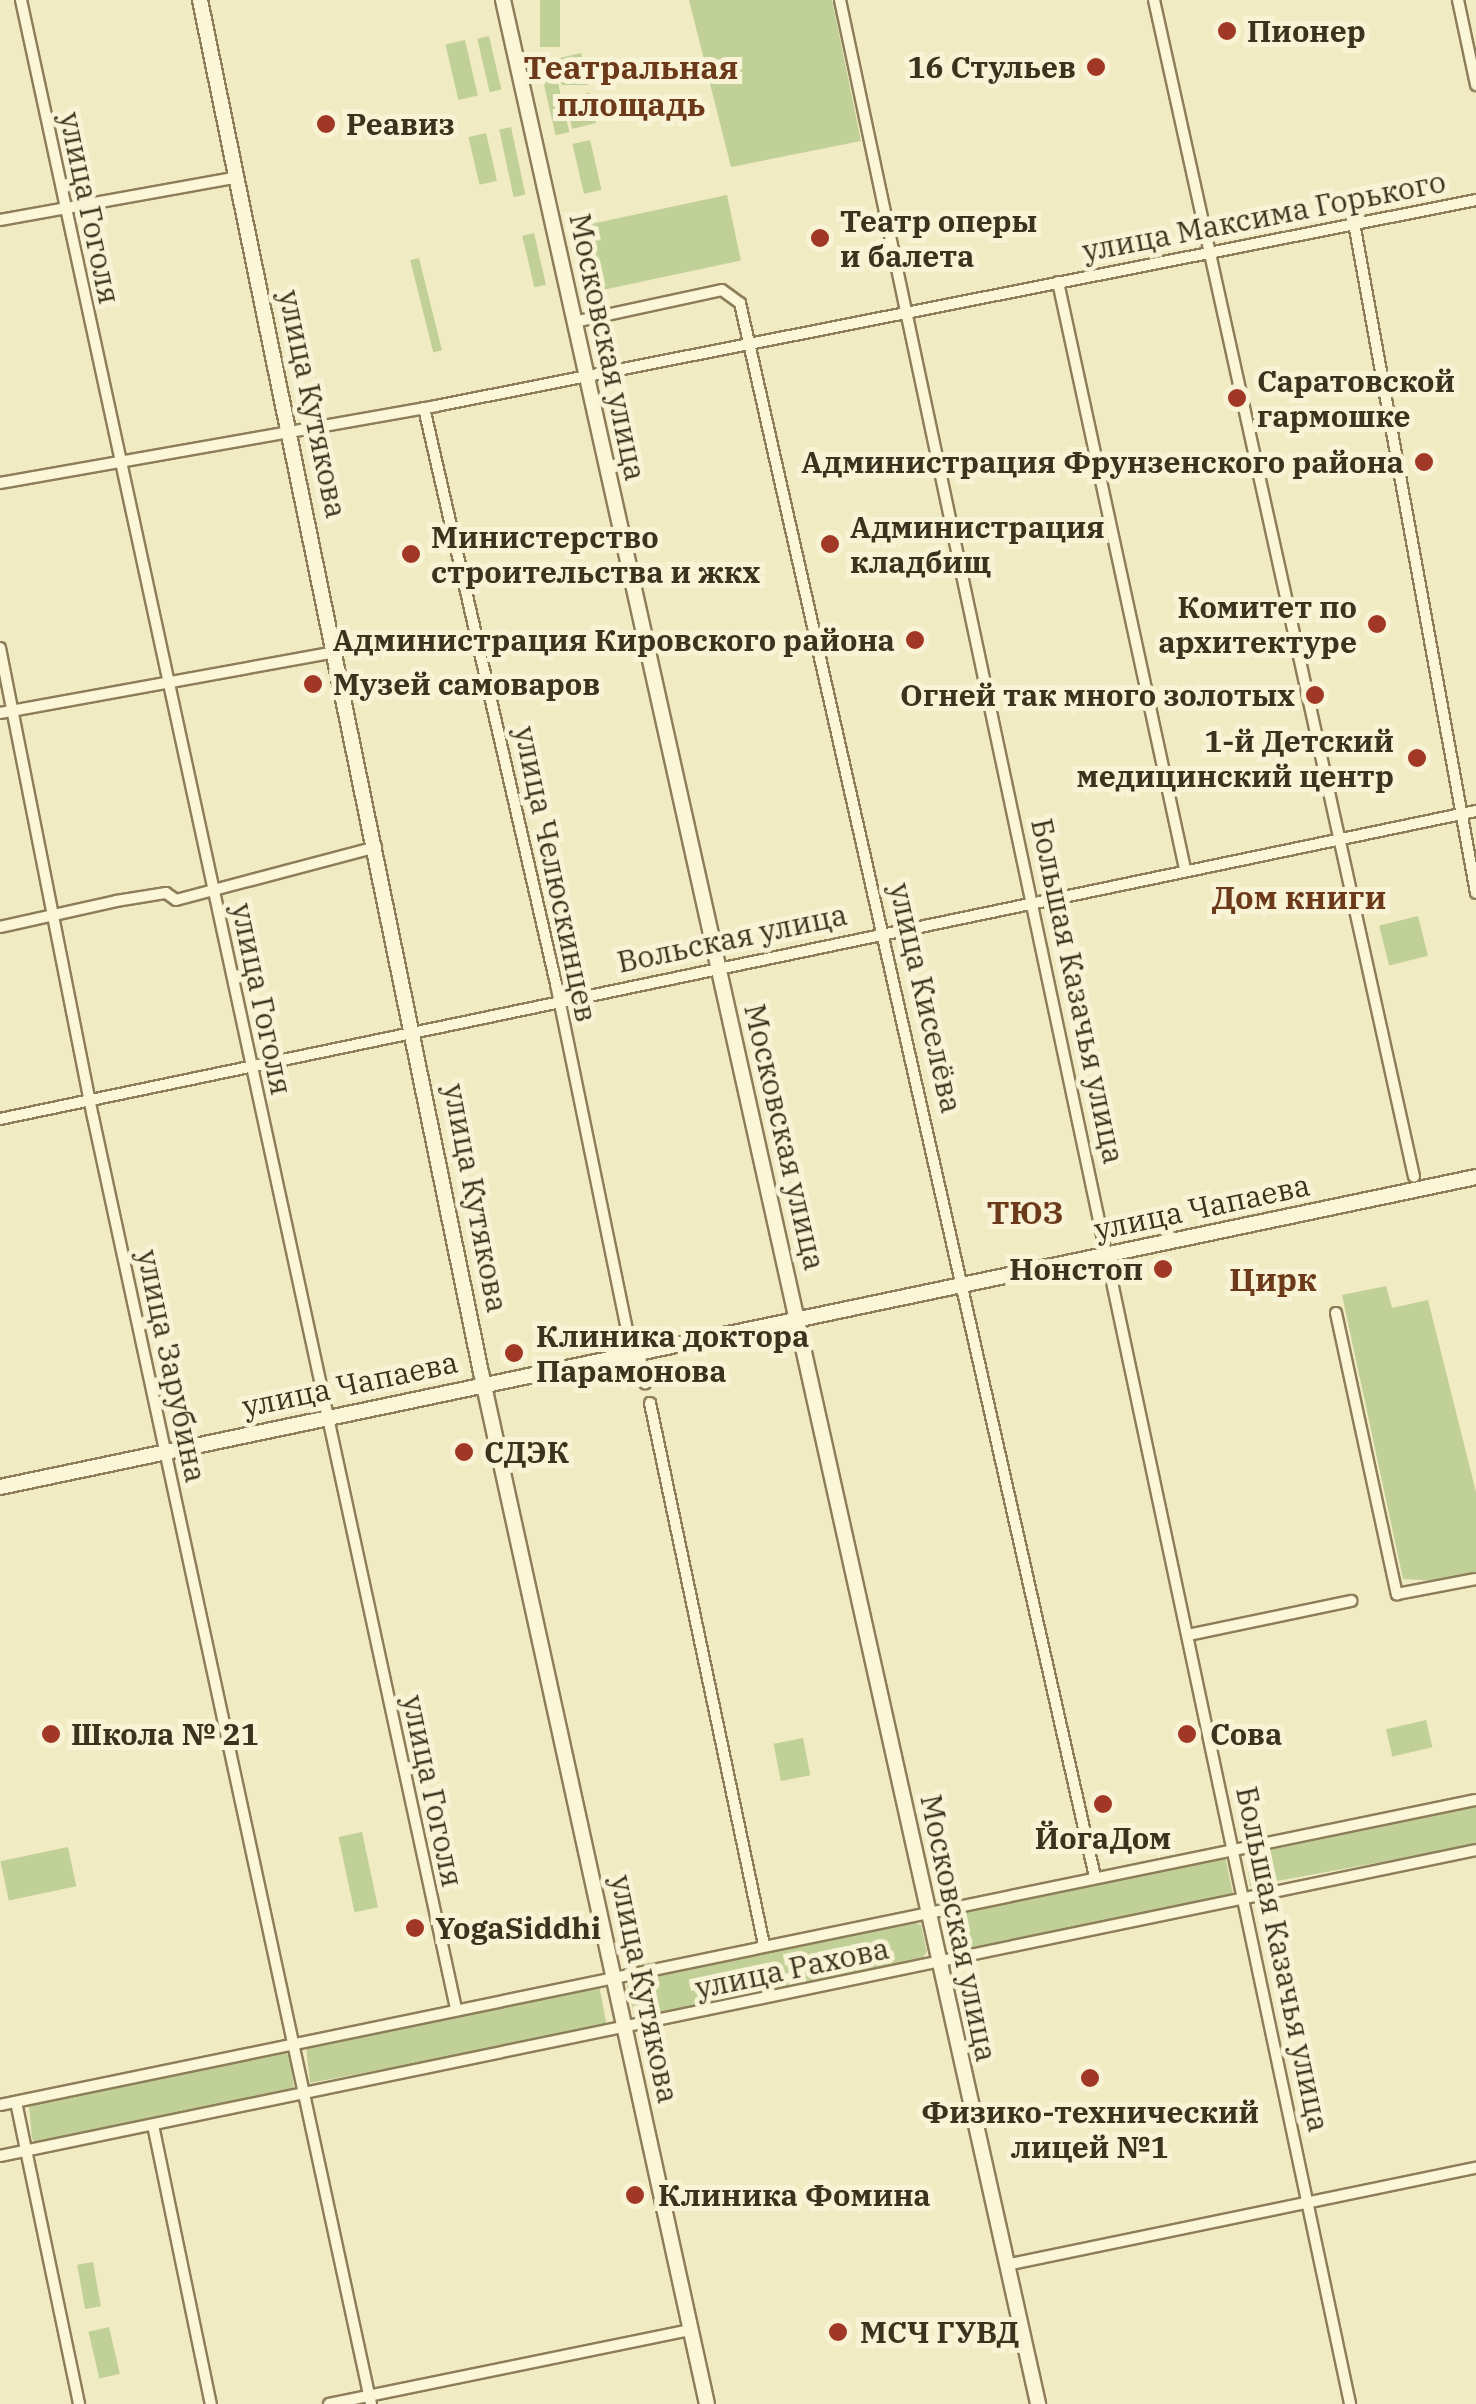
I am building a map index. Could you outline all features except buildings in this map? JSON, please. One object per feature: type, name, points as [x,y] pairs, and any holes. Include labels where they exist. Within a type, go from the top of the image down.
[{"type":"street","name":"улица Гоголя","points":[[21,0],[456,2008]]},
{"type":"street","name":"улица Кутякова","points":[[200,0],[377,847],[484,1384],[707,2404]]},
{"type":"street","name":"Московская улица","points":[[503,0],[1038,2404]]},
{"type":"street","name":"Большая Казачья улица","points":[[840,0],[1110,1254],[1350,2404]]},
{"type":"street","points":[[1154,0],[1414,1177]]},
{"type":"street","points":[[1458,0],[1476,85]]},
{"type":"street","points":[[0,220],[238,177]]},
{"type":"street","name":"улица Максима Горького","points":[[0,482],[424,408],[1476,200]]},
{"type":"street","points":[[1354,223],[1476,892]]},
{"type":"street","points":[[1058,282],[1185,869]]},
{"type":"street","name":"улица Киселёва","points":[[574,322],[722,290],[740,303],[885,931],[1095,1877]]},
{"type":"street","name":"улица Челюскинцев","points":[[424,408],[645,1384]]},
{"type":"street","name":"улица Зарубина","points":[[0,648],[165,1452],[370,2400]]},
{"type":"street","points":[[0,713],[336,652]]},
{"type":"street","name":"Вольская улица","points":[[0,1119],[885,931],[1476,811]]},
{"type":"street","points":[[0,928],[166,894],[176,900],[213,887],[377,847]]},
{"type":"street","name":"улица Чапаева","points":[[0,1487],[1476,1177]]},
{"type":"street","points":[[1336,1313],[1397,1594],[1476,1579]]},
{"type":"street","points":[[650,1403],[764,1946]]},
{"type":"street","points":[[1188,1635],[1351,1601]]},
{"type":"street","points":[[1234,1851],[1476,1800]]},
{"type":"street","name":"улица Рахова","points":[[0,2156],[1476,1850]]},
{"type":"street","name":"улица Рахова","points":[[0,2105],[456,2008],[1234,1851]]},
{"type":"street","points":[[16,2102],[79,2404]]},
{"type":"street","points":[[153,2125],[211,2404]]},
{"type":"street","points":[[1006,2265],[1476,2168]]},
{"type":"street","points":[[329,2404],[370,2400],[691,2330]]},
{"type":"green space","points":[[540,0],[560,0],[560,47],[540,47]]},
{"type":"green space","points":[[689,0],[832,0],[861,141],[731,167]]},
{"type":"green space","points":[[489,36],[501,90],[490,92],[477,39]]},
{"type":"green space","points":[[465,40],[478,96],[458,100],[446,44]]},
{"type":"green space","points":[[581,53],[588,85],[562,85],[556,59]]},
{"type":"green space","points":[[552,57],[569,132],[556,135],[538,60]]},
{"type":"green space","points":[[589,92],[596,123],[572,129],[567,103]]},
{"type":"green space","points":[[511,127],[525,194],[514,197],[499,129]]},
{"type":"green space","points":[[486,133],[497,181],[479,185],[468,137]]},
{"type":"green space","points":[[590,140],[601,190],[584,194],[572,144]]},
{"type":"green space","points":[[727,195],[741,261],[588,293],[574,227]]},
{"type":"green space","points":[[534,233],[546,285],[534,287],[522,236]]},
{"type":"green space","points":[[419,258],[442,350],[433,352],[410,260]]},
{"type":"green space","points":[[1418,916],[1428,956],[1389,965],[1379,926]]},
{"type":"green space","points":[[1386,1286],[1392,1308],[1428,1300],[1476,1492],[1476,1572],[1439,1581],[1403,1579],[1342,1295]]},
{"type":"green space","points":[[1426,1720],[1432,1747],[1392,1757],[1386,1729]]},
{"type":"green space","points":[[803,1738],[810,1775],[781,1781],[774,1744]]},
{"type":"green space","points":[[1476,1807],[1476,1845],[1250,1886],[1246,1855]]},
{"type":"green space","points":[[362,1832],[378,1907],[355,1912],[339,1837]]},
{"type":"green space","points":[[68,1847],[76,1886],[9,1900],[1,1861]]},
{"type":"green space","points":[[1225,1856],[1233,1895],[953,1955],[944,1916]]},
{"type":"green space","points":[[911,1921],[921,1925],[927,1952],[921,1960],[642,2019],[634,2014],[627,1986],[634,1978]]},
{"type":"green space","points":[[599,1985],[607,2027],[310,2083],[306,2046]]},
{"type":"green space","points":[[282,2051],[290,2055],[294,2090],[38,2144],[32,2139],[29,2105]]},
{"type":"green space","points":[[93,2262],[101,2306],[85,2309],[77,2265]]},
{"type":"green space","points":[[109,2327],[120,2374],[99,2378],[89,2332]]},
{"type":"place","name":"Пионер","points":[[1227,31]]},
{"type":"place","name":"16 Стульев","points":[[1096,67]]},
{"type":"place","name":"Реавиз","points":[[326,124]]},
{"type":"place","name":"Театр оперы и балета","points":[[820,238]]},
{"type":"place","name":"Саратовской гармошке","points":[[1237,398]]},
{"type":"place","name":"Администрация Фрунзенского района","points":[[1424,462]]},
{"type":"place","name":"Администрация кладбищ","points":[[830,544]]},
{"type":"place","name":"Министерство строительства и жкх","points":[[411,554]]},
{"type":"place","name":"Комитет по архитектуре","points":[[1377,624]]},
{"type":"place","name":"Администрация Кировского района","points":[[915,640]]},
{"type":"place","name":"Музей самоваров","points":[[313,684]]},
{"type":"place","name":"Огней так много золотых","points":[[1315,695]]},
{"type":"place","name":"1-й Детский медицинский центр","points":[[1417,758]]},
{"type":"place","name":"Нонстоп","points":[[1163,1269]]},
{"type":"place","name":"Клиника доктора Парамонова","points":[[514,1353]]},
{"type":"place","name":"СДЭК","points":[[464,1452]]},
{"type":"place","name":"Школа № 21","points":[[51,1734]]},
{"type":"place","name":"Сова","points":[[1187,1734]]},
{"type":"place","name":"ЙогаДом","points":[[1103,1804]]},
{"type":"place","name":"YogaSiddhi","points":[[415,1928]]},
{"type":"place","name":"Физико-технический лицей №1","points":[[1090,2078]]},
{"type":"place","name":"Клиника Фомина","points":[[635,2195]]},
{"type":"place","name":"МСЧ ГУВД","points":[[838,2332]]},
{"type":"district","name":"Театральная площадь","points":[[631,86]]},
{"type":"district","name":"Дом книги","points":[[1299,897]]},
{"type":"district","name":"ТЮЗ","points":[[1025,1212]]},
{"type":"district","name":"Цирк","points":[[1273,1279]]}]
